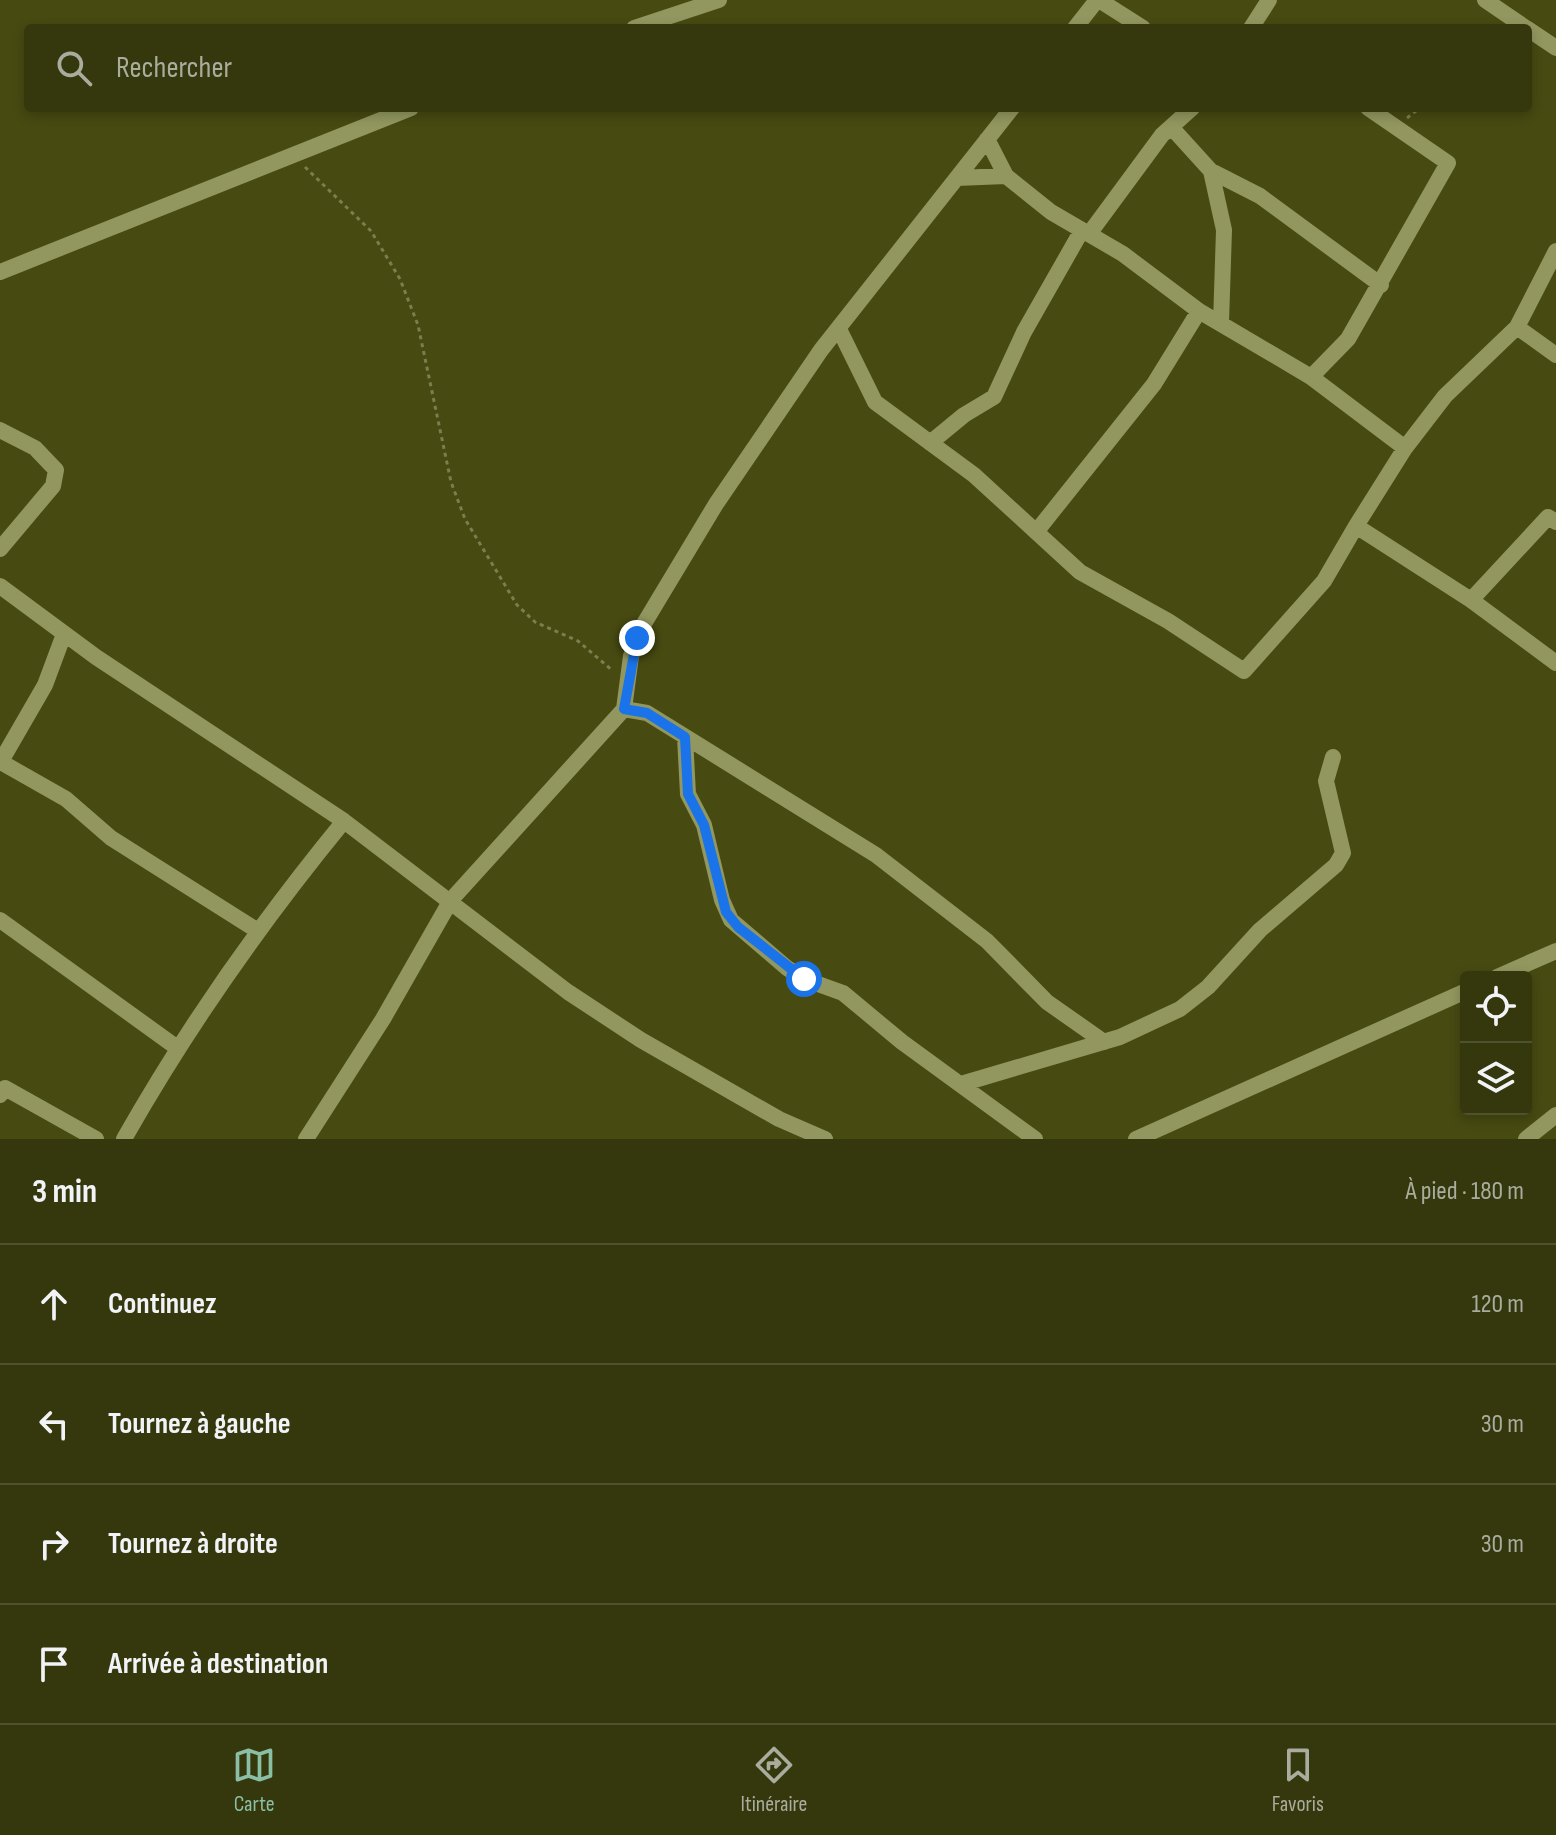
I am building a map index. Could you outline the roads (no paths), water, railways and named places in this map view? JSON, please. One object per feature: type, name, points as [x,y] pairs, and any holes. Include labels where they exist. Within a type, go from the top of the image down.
[{"type":"street","points":[[646,24],[719,0]]},
{"type":"street","points":[[1078,24],[1098,0],[1137,24]]},
{"type":"street","points":[[1254,24],[1269,0]]},
{"type":"street","points":[[1485,0],[1520,24]]},
{"type":"street","points":[[1532,32],[1556,48]]},
{"type":"street","points":[[0,272],[401,112]]},
{"type":"street","points":[[306,1139],[383,1019],[451,900],[624,709],[631,656],[645,622],[716,504],[839,329],[1009,112]]},
{"type":"street","points":[[930,443],[964,415],[994,397],[1024,332],[1086,232],[1162,135],[1188,112]]},
{"type":"street","points":[[1311,377],[1348,339],[1448,163],[1374,112]]},
{"type":"street","points":[[1172,128],[1211,171],[1260,196],[1381,285]]},
{"type":"street","points":[[987,139],[1006,176],[1051,212],[1086,232],[1199,311],[1311,377],[1405,448]]},
{"type":"street","points":[[1211,171],[1224,230],[1221,323]]},
{"type":"street","points":[[957,178],[1006,176]]},
{"type":"street","points":[[839,329],[875,402],[974,475],[1080,572],[1168,621],[1244,671],[1324,581],[1405,448],[1445,396],[1517,327],[1556,251]]},
{"type":"street","points":[[1036,532],[1154,384],[1199,311]]},
{"type":"street","points":[[1517,327],[1556,355]]},
{"type":"street","points":[[0,430],[35,448],[56,470],[53,486],[0,549]]},
{"type":"street","points":[[1471,600],[1553,515]]},
{"type":"street","points":[[1356,526],[1471,600],[1556,663]]},
{"type":"street","points":[[0,586],[64,634],[344,821],[568,992],[641,1040],[779,1119],[825,1139]]},
{"type":"street","points":[[64,634],[45,685],[0,763],[66,799],[111,838],[258,931]]},
{"type":"street","points":[[624,709],[647,713],[876,855],[987,941],[1047,1002],[1104,1042]]},
{"type":"street","points":[[685,737],[688,794],[704,825],[722,900],[731,920],[787,968],[804,979],[843,993],[1035,1139]]},
{"type":"street","points":[[961,1084],[1104,1042],[1160,1020],[1194,1000],[1260,930],[1336,865],[1343,853],[1343,842],[1333,817],[1326,781],[1333,757]]},
{"type":"street","points":[[124,1139],[176,1047],[258,931],[344,821]]},
{"type":"street","points":[[0,920],[176,1047]]},
{"type":"street","points":[[1511,971],[1556,951]]},
{"type":"street","points":[[1136,1139],[1460,994]]},
{"type":"street","points":[[2,1089],[96,1139]]},
{"type":"street","points":[[1526,1139],[1556,1115]]}]
